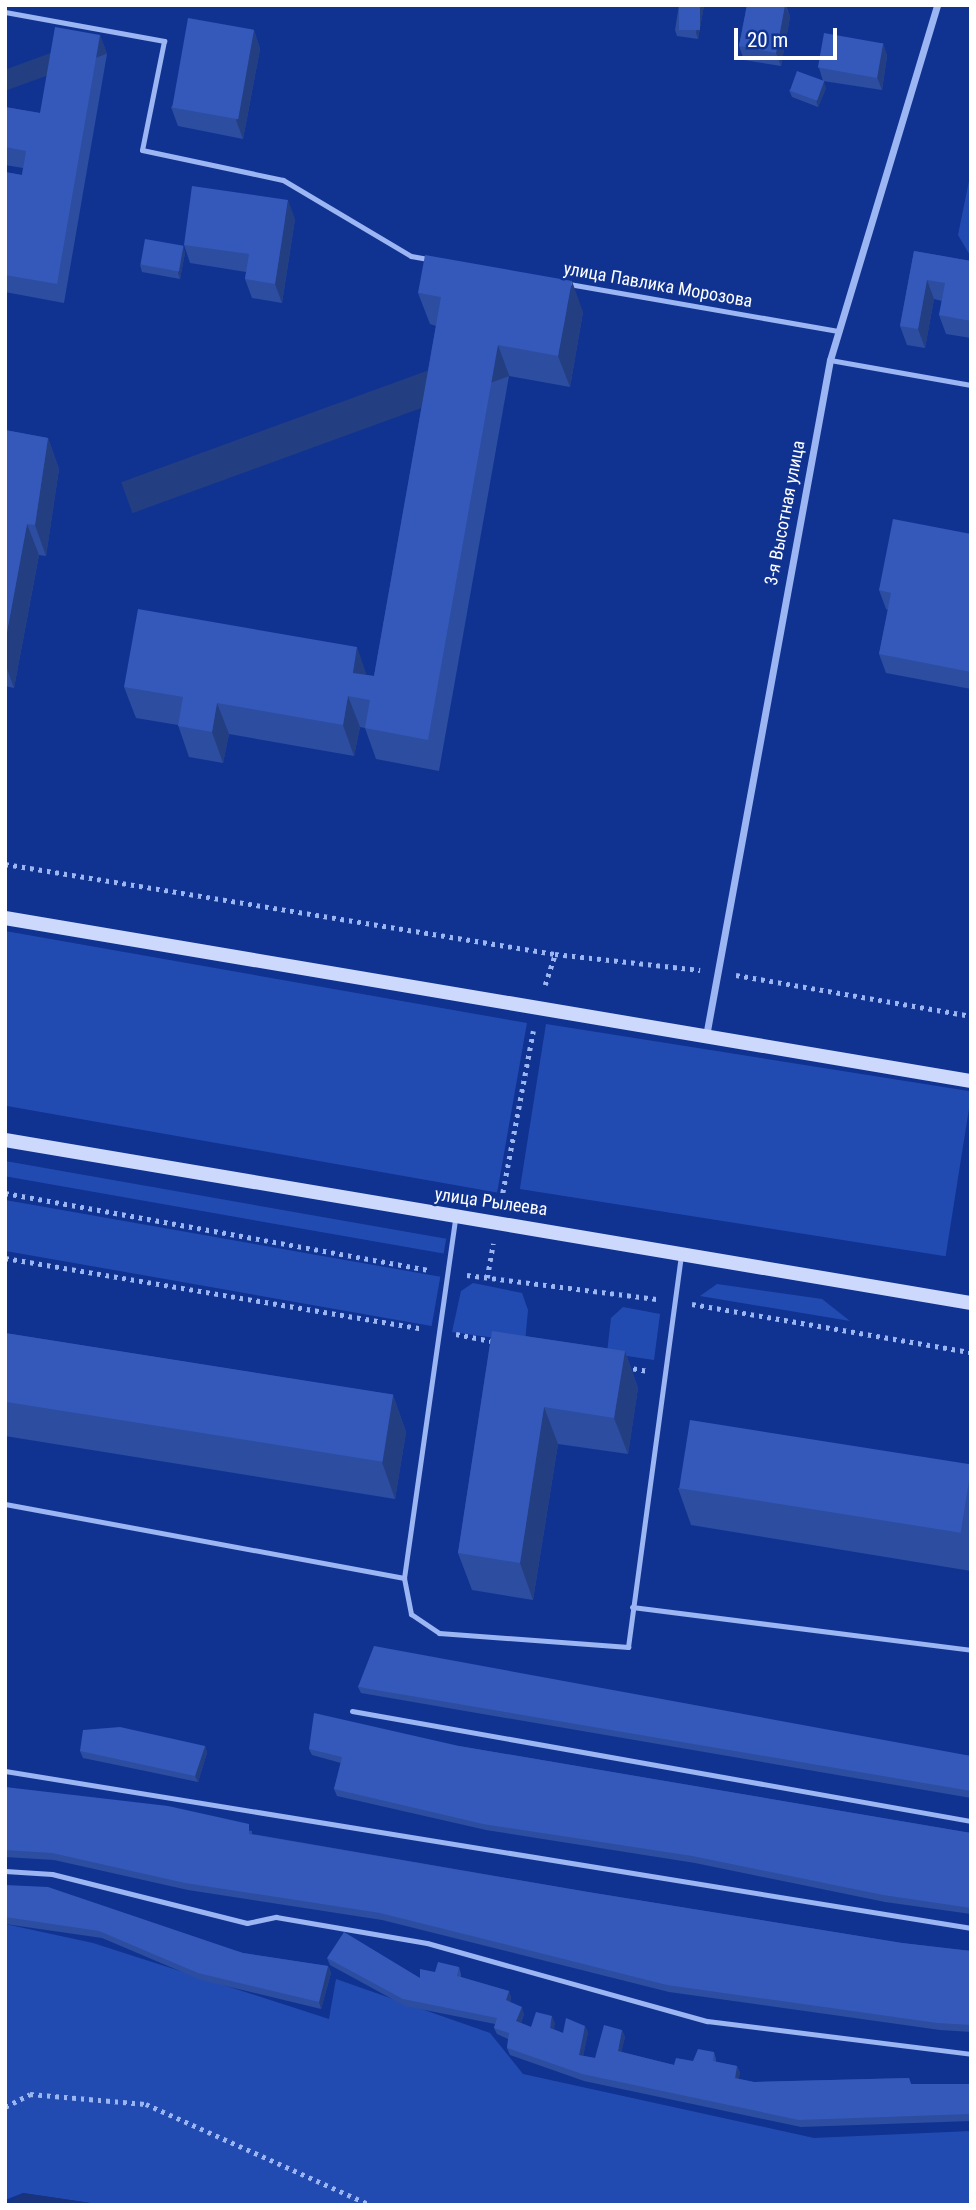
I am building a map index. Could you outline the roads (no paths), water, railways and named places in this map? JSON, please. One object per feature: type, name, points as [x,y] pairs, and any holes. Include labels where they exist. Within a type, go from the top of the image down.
[{"type":"main road","points":[[5,918],[971,1081]]},
{"type":"main road","name":"улица Рылеева","points":[[5,1140],[455,1218],[496,1221],[682,1252],[971,1303]]},
{"type":"street","name":"3-я Высотная улица","points":[[706,1036],[830,360],[937,5]]},
{"type":"lane","points":[[5,12],[164,41],[142,150],[283,180],[411,256],[439,261]]},
{"type":"lane","name":"улица Павлика Морозова","points":[[561,282],[838,331]]},
{"type":"lane","points":[[830,360],[971,385]]},
{"type":"lane","points":[[455,1218],[404,1578],[411,1614],[439,1633],[628,1647],[682,1252]]},
{"type":"lane","points":[[5,1504],[404,1578]]},
{"type":"lane","points":[[632,1607],[971,1650]]},
{"type":"lane","points":[[352,1711],[971,1821]]},
{"type":"lane","points":[[5,1771],[971,1928]]},
{"type":"lane","points":[[5,1871],[52,1874],[247,1923],[276,1917],[427,1943],[707,2021],[971,2054]]}]
